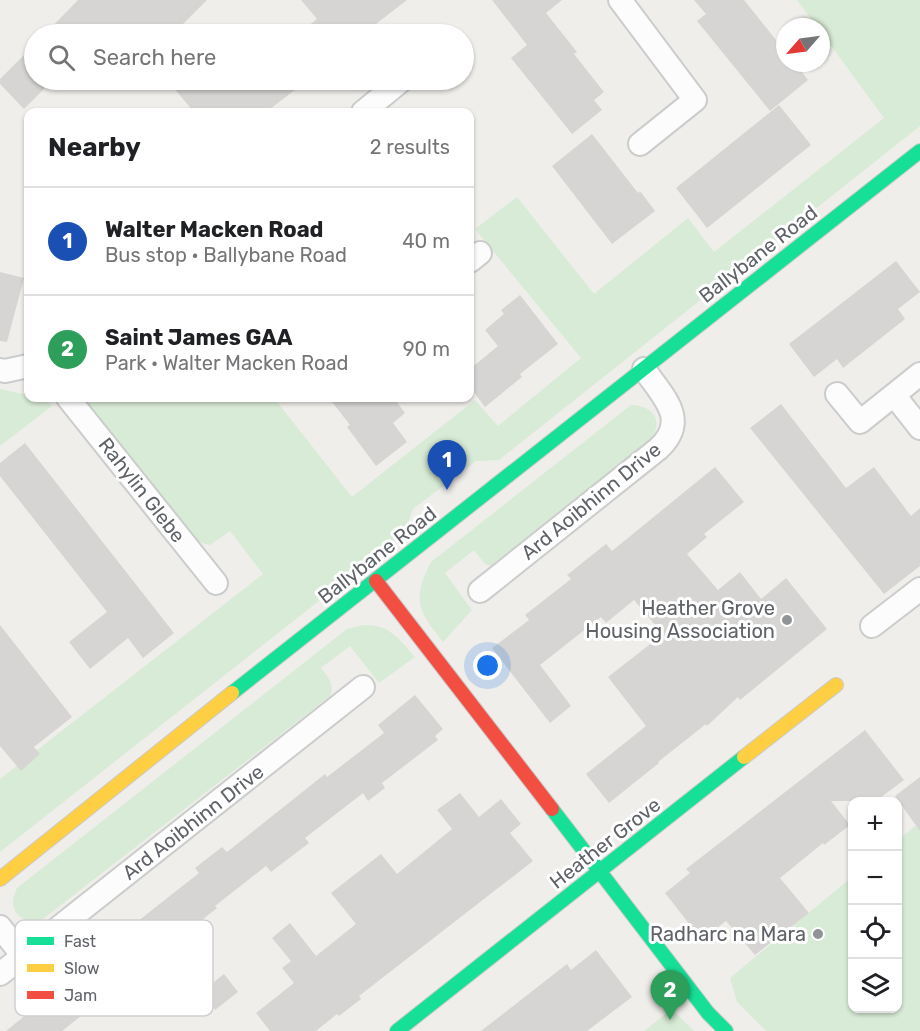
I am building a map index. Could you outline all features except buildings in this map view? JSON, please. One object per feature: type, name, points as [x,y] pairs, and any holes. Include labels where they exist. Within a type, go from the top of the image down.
[{"type":"main road","name":"Ballybane Road","points":[[0,879],[263,668],[920,151]]},
{"type":"main road","points":[[376,581],[708,1013],[726,1031]]},
{"type":"main road","name":"Heather Grove","points":[[397,1031],[836,685]]},
{"type":"street","points":[[620,0],[695,100],[640,144]]},
{"type":"street","points":[[368,108],[390,90]]},
{"type":"street","points":[[0,370],[24,367]]},
{"type":"street","name":"Ard Aoibhinn Drive","points":[[480,591],[669,438],[673,427],[671,411],[644,369]]},
{"type":"street","points":[[837,394],[860,422],[920,374]]},
{"type":"street","points":[[894,395],[920,428]]},
{"type":"street","name":"Rahylin Glebe","points":[[71,402],[216,583]]},
{"type":"street","points":[[872,626],[920,589]]},
{"type":"street","name":"Ard Aoibhinn Drive","points":[[69,920],[363,687]]},
{"type":"street","points":[[0,927],[15,946]]},
{"type":"street","name":"Ard Aoibhinn Drive","points":[[0,974],[15,962]]},
{"type":"green space","points":[[797,0],[920,0],[920,126],[499,460],[476,461],[413,509],[404,534],[0,852],[0,779],[263,574],[230,531],[210,545],[199,542],[86,402],[277,402],[352,497],[475,400],[498,426],[581,358],[475,229],[517,197],[594,294],[688,218],[714,252],[884,118],[830,44],[830,18],[810,18]]},
{"type":"green space","points":[[0,389],[24,394],[24,402],[49,402],[52,406],[0,446]]},
{"type":"green space","points":[[631,405],[640,406],[652,412],[655,417],[656,428],[649,442],[490,566],[485,564],[474,550],[445,573],[472,610],[443,642],[427,621],[420,604],[421,586],[431,562]]},
{"type":"green space","points":[[363,625],[381,627],[393,634],[415,657],[379,683],[350,646],[321,668],[331,685],[330,696],[43,919],[26,920],[16,913],[13,903],[17,888],[347,629]]},
{"type":"green space","name":"Radharc na Mara","points":[[920,822],[920,1031],[766,1031],[737,1002],[730,978],[848,880],[848,1013],[902,1013],[902,837]]},
{"type":"green space","points":[[672,1009],[694,1031],[644,1031]]},
{"type":"traffic: fast","points":[[232,693],[920,151]]},
{"type":"traffic: fast","points":[[397,1031],[744,757]]},
{"type":"traffic: fast","points":[[552,809],[708,1013],[726,1031]]},
{"type":"traffic: slow","points":[[744,757],[836,685]]},
{"type":"traffic: slow","points":[[0,879],[232,693]]},
{"type":"traffic: jam","points":[[376,581],[552,809]]},
{"type":"place","name":"Walter Macken Road","points":[[447,490]]},
{"type":"place","name":"Heather Grove Housing Association","points":[[787,620]]},
{"type":"place","name":"Radharc na Mara","points":[[818,934]]},
{"type":"place","name":"Saint James GAA","points":[[670,1020]]}]
